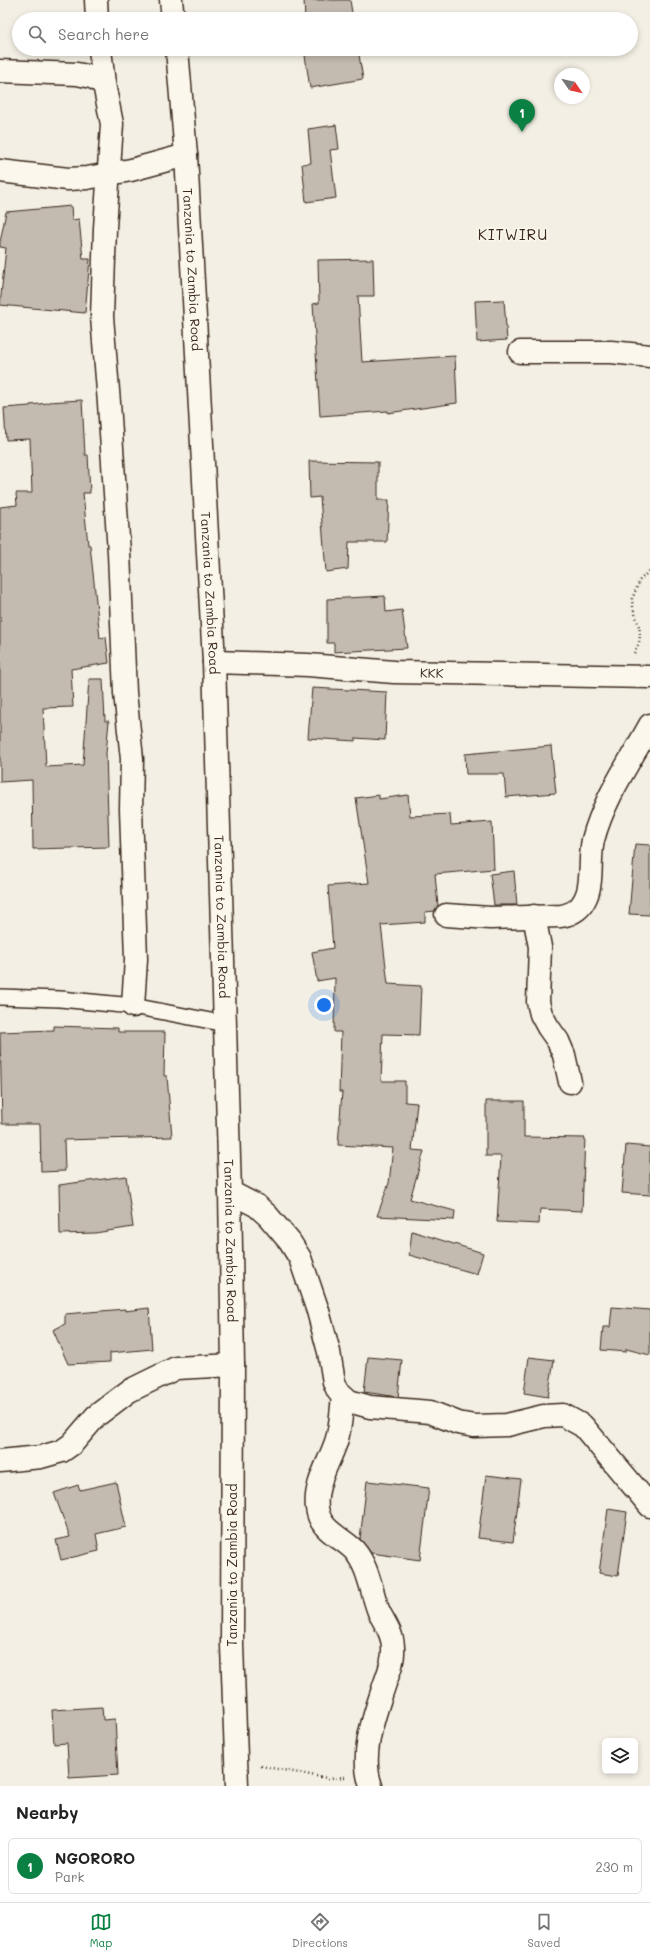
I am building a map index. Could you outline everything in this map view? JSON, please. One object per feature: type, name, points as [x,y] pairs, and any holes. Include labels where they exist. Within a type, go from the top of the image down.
[{"type":"main road","points":[[96,0],[97,12]]},
{"type":"main road","points":[[171,0],[172,12]]},
{"type":"main road","points":[[101,56],[104,84],[112,124],[105,228],[102,317],[110,403],[119,553],[125,693],[132,759],[131,809],[136,959],[133,1006]]},
{"type":"main road","name":"Tanzania to Zambia Road","points":[[178,56],[186,155],[214,662],[230,1192],[233,1365],[232,1645],[237,1786]]},
{"type":"main road","points":[[0,71],[77,74],[92,77],[104,84]]},
{"type":"main road","points":[[0,171],[68,179],[87,178],[131,170],[186,155]]},
{"type":"main road","points":[[520,352],[611,352],[650,356]]},
{"type":"main road","name":"KKK","points":[[214,662],[308,665],[394,672],[650,677]]},
{"type":"main road","points":[[446,915],[490,918],[561,916],[571,914],[586,899],[590,888],[589,863],[599,820],[610,795],[650,725]]},
{"type":"main road","points":[[534,916],[540,947],[538,1002],[541,1014],[558,1041],[564,1055],[570,1082]]},
{"type":"main road","points":[[230,1192],[257,1206],[268,1216],[286,1236],[300,1258],[318,1311],[329,1352],[334,1382],[343,1397],[354,1404],[430,1412],[458,1423],[474,1426],[507,1425],[544,1416],[563,1415],[583,1426],[650,1506]]},
{"type":"main road","points":[[0,1461],[41,1457],[62,1451],[72,1444],[96,1416],[129,1391],[176,1368],[233,1365]]},
{"type":"main road","points":[[343,1397],[340,1430],[320,1484],[317,1510],[322,1522],[329,1532],[354,1551],[360,1560],[379,1611],[392,1637],[394,1649],[391,1665],[375,1712],[369,1736],[370,1778]]},
{"type":"lane","points":[[0,997],[60,999],[133,1006],[226,1024]]},
{"type":"path","points":[[614,677],[626,664],[638,647],[640,639],[640,624],[634,610],[632,599],[640,580],[650,570]]},
{"type":"path","points":[[236,1761],[327,1778],[370,1778]]},
{"type":"building","points":[[304,0],[350,0],[352,12],[305,12]]},
{"type":"building","points":[[305,56],[359,56],[363,79],[310,88]]},
{"type":"building","points":[[336,125],[339,149],[330,150],[336,198],[306,202],[302,164],[311,163],[308,129]]},
{"type":"building","points":[[71,206],[72,220],[79,219],[83,259],[90,259],[85,313],[0,305],[6,248],[0,247],[0,242],[6,212]]},
{"type":"building","points":[[373,259],[374,296],[358,296],[362,362],[455,356],[457,403],[388,413],[388,411],[320,416],[313,304],[319,303],[318,260]]},
{"type":"building","points":[[504,300],[507,340],[477,342],[475,301]]},
{"type":"building","points":[[82,400],[85,455],[88,455],[90,493],[83,493],[88,545],[90,545],[100,638],[106,637],[109,663],[71,669],[73,707],[43,708],[46,767],[83,765],[89,679],[103,679],[105,721],[109,721],[106,753],[109,847],[33,849],[32,780],[0,782],[0,507],[17,505],[16,493],[32,493],[30,439],[6,440],[4,408],[30,406],[48,402]]},
{"type":"building","points":[[309,461],[378,462],[378,500],[389,500],[387,542],[349,542],[348,569],[326,572],[320,497],[310,498]]},
{"type":"building","points":[[385,596],[386,612],[402,610],[407,648],[334,652],[334,643],[327,643],[327,599]]},
{"type":"building","points":[[312,688],[387,692],[385,740],[355,738],[355,741],[308,738]]},
{"type":"building","points":[[551,746],[556,793],[506,797],[504,774],[466,774],[465,754]]},
{"type":"building","points":[[379,795],[379,799],[408,795],[410,816],[450,814],[451,825],[492,822],[494,869],[435,874],[438,906],[435,911],[425,912],[425,922],[381,925],[388,984],[421,986],[419,1035],[383,1034],[381,1081],[405,1081],[405,1102],[417,1103],[412,1150],[424,1151],[410,1199],[455,1211],[454,1220],[377,1216],[389,1183],[393,1148],[338,1145],[342,1092],[339,1092],[341,1032],[334,1032],[335,978],[317,981],[312,952],[333,948],[328,886],[369,883],[356,798]]},
{"type":"building","points":[[635,844],[650,845],[650,915],[629,914]]},
{"type":"building","points":[[514,871],[517,905],[494,905],[490,874]]},
{"type":"building","points":[[54,1026],[118,1028],[118,1032],[165,1032],[164,1076],[167,1076],[172,1137],[64,1140],[65,1171],[41,1172],[40,1124],[2,1124],[0,1032],[54,1030]]},
{"type":"building","points":[[486,1101],[524,1101],[524,1137],[585,1138],[582,1211],[540,1209],[539,1224],[497,1222],[501,1156],[486,1156]]},
{"type":"building","points":[[626,1145],[650,1147],[650,1195],[622,1193]]},
{"type":"building","points":[[126,1176],[133,1227],[95,1233],[60,1234],[59,1185]]},
{"type":"building","points":[[412,1231],[483,1253],[477,1274],[409,1255]]},
{"type":"building","points":[[612,1307],[650,1310],[650,1355],[626,1349],[626,1352],[601,1350],[603,1327],[610,1327]]},
{"type":"building","points":[[149,1308],[152,1349],[110,1353],[110,1362],[68,1364],[53,1330],[65,1324],[65,1314],[125,1309],[125,1311]]},
{"type":"building","points":[[368,1357],[402,1360],[398,1397],[364,1392]]},
{"type":"building","points":[[529,1357],[554,1360],[548,1397],[524,1393]]},
{"type":"building","points":[[486,1475],[521,1479],[513,1542],[478,1538]]},
{"type":"building","points":[[367,1481],[429,1488],[420,1560],[371,1553],[360,1539]]},
{"type":"building","points":[[116,1482],[126,1527],[96,1534],[99,1551],[61,1560],[56,1540],[70,1537],[54,1493],[78,1485],[80,1490]]},
{"type":"building","points":[[608,1509],[627,1512],[618,1576],[599,1573]]},
{"type":"building","points":[[102,1707],[103,1720],[115,1719],[118,1775],[69,1778],[67,1743],[54,1744],[52,1710]]},
{"type":"place","name":"NGORORO","points":[[522,132]]},
{"type":"district","name":"KITWIRU","points":[[513,235]]}]
